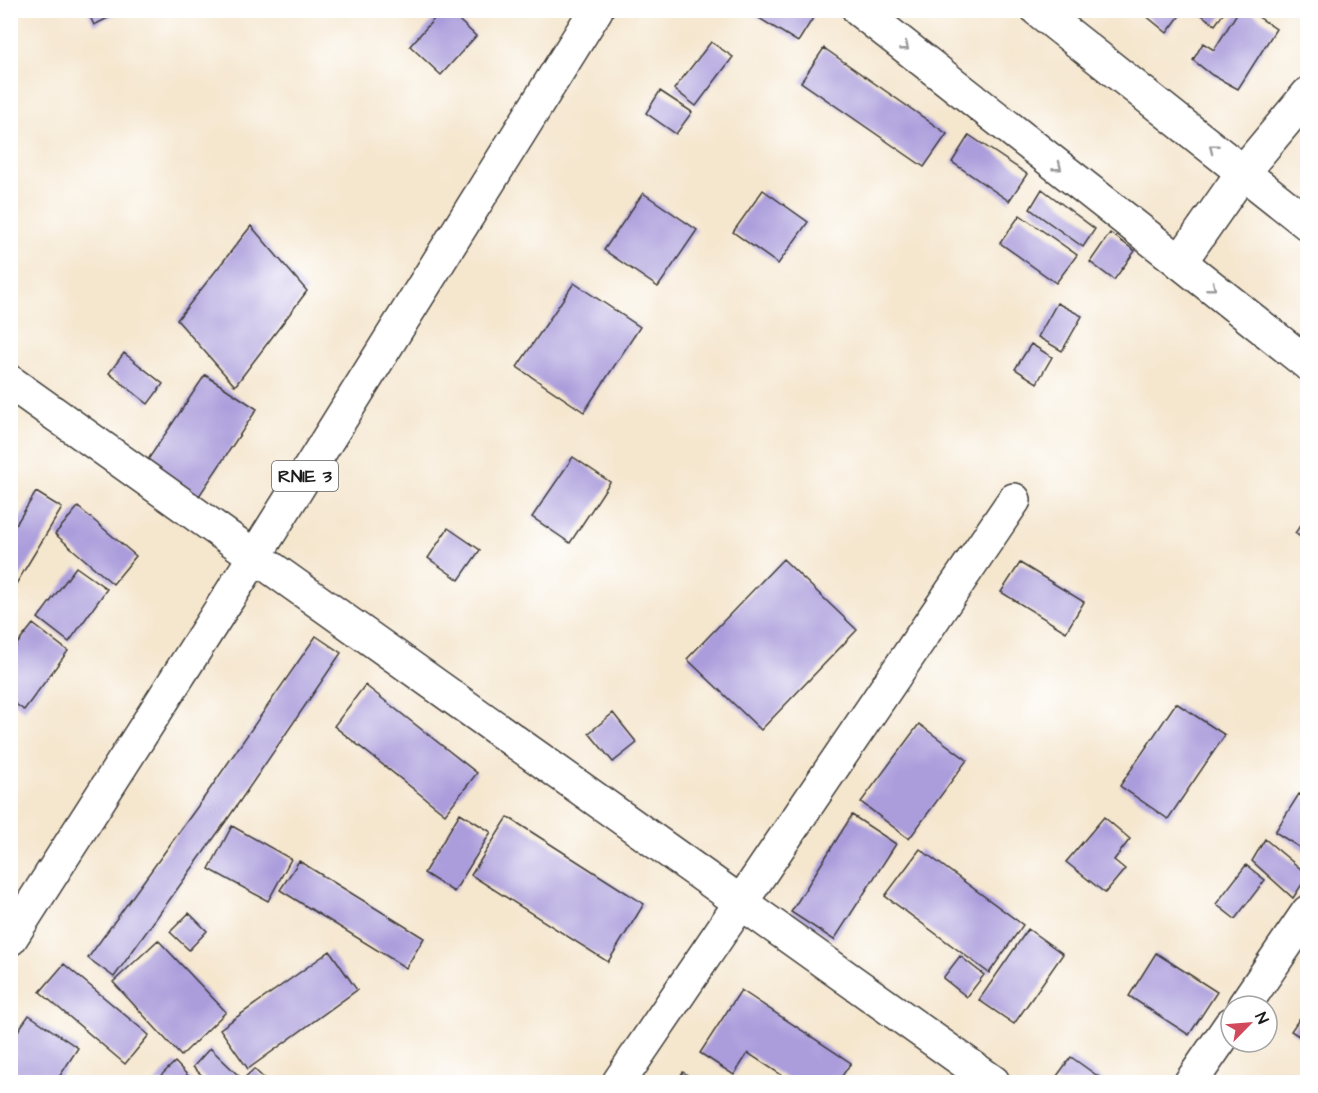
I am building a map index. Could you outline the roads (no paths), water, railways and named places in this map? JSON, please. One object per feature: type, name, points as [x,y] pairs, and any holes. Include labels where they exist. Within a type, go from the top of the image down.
[{"type":"main road","name":"RNIE 3","points":[[10,939],[255,556],[596,10]]},
{"type":"main road","points":[[859,10],[1308,364]]},
{"type":"main road","points":[[1038,10],[1308,224]]},
{"type":"main road","points":[[1180,262],[1243,172],[1308,94]]},
{"type":"main road","points":[[10,382],[993,1083]]},
{"type":"main road","points":[[619,1083],[1014,500]]},
{"type":"main road","points":[[1252,994],[1308,912]]},
{"type":"main road","points":[[1191,1083],[1219,1042]]}]
